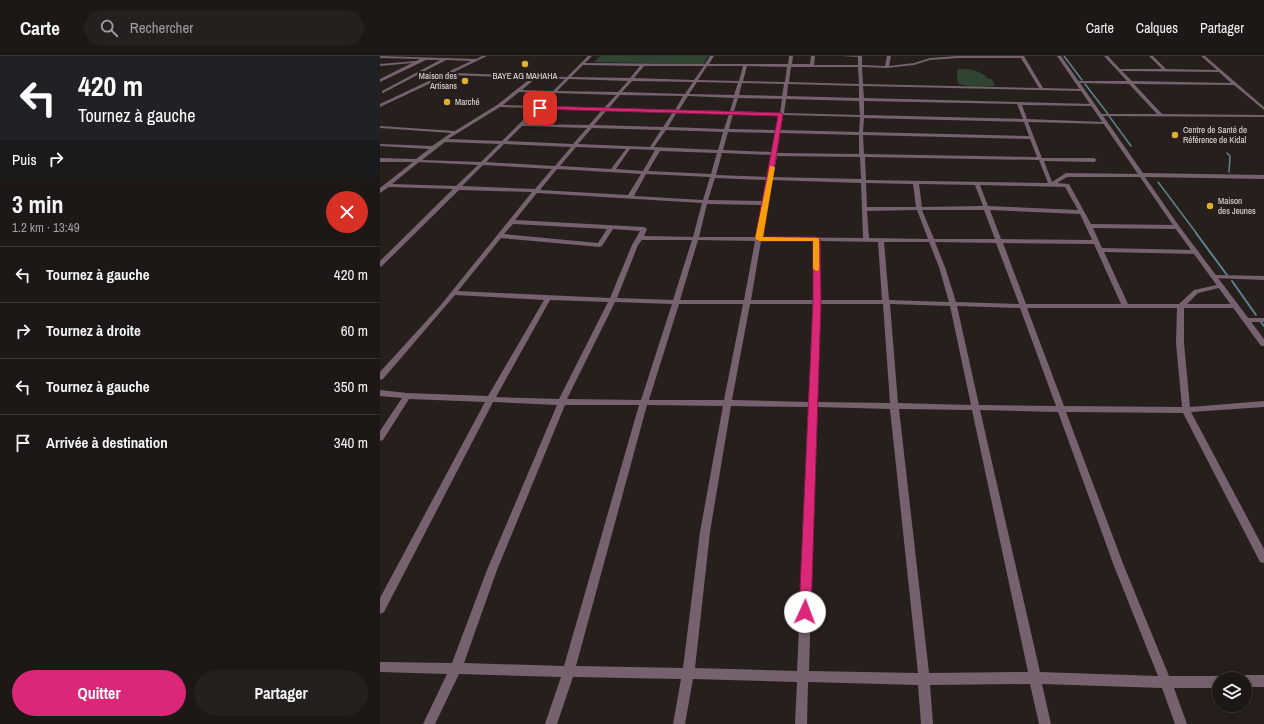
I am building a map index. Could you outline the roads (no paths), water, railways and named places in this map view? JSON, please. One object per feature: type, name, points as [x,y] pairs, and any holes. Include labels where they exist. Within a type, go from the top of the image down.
[{"type":"street","points":[[380,106],[484,56]]},
{"type":"street","points":[[380,265],[456,188],[540,108],[590,56]]},
{"type":"street","points":[[651,149],[712,56]]},
{"type":"street","points":[[679,724],[689,673],[708,514],[729,403],[734,363],[770,178],[790,56]]},
{"type":"street","points":[[812,66],[813,56]]},
{"type":"street","points":[[843,56],[860,56],[862,99],[861,156],[864,181],[866,239]]},
{"type":"street","points":[[887,67],[889,56]]},
{"type":"street","points":[[582,64],[887,67],[914,64],[930,59],[1022,56],[1041,88]]},
{"type":"street","points":[[1059,56],[1177,227],[1264,344]]},
{"type":"street","points":[[1106,56],[1160,115]]},
{"type":"street","points":[[1151,56],[1165,70]]},
{"type":"street","points":[[1203,56],[1264,109]]},
{"type":"street","points":[[380,58],[428,57],[476,60]]},
{"type":"street","points":[[380,81],[428,57]]},
{"type":"street","points":[[382,91],[445,59]]},
{"type":"street","points":[[380,65],[420,62]]},
{"type":"street","points":[[380,377],[454,293],[573,146],[643,65]]},
{"type":"street","points":[[551,724],[569,670],[644,403],[696,238],[705,202],[721,152],[745,66]]},
{"type":"street","points":[[1118,70],[1221,71]]},
{"type":"street","points":[[448,74],[1082,90]]},
{"type":"street","points":[[380,191],[385,185],[444,140],[499,106],[535,77]]},
{"type":"street","points":[[1077,82],[1236,84]]},
{"type":"street","points":[[382,91],[409,92]]},
{"type":"street","points":[[519,91],[1092,105]]},
{"type":"street","points":[[1019,103],[1052,185]]},
{"type":"street","points":[[499,106],[1105,123]]},
{"type":"street","points":[[1100,115],[1264,116]]},
{"type":"street","points":[[522,125],[1032,138]]},
{"type":"street","points":[[380,127],[456,132]]},
{"type":"street","points":[[444,140],[774,154],[1094,160]]},
{"type":"street","points":[[380,145],[434,148]]},
{"type":"street","points":[[612,171],[629,148]]},
{"type":"street","points":[[630,197],[646,172],[658,149]]},
{"type":"street","points":[[380,160],[483,163],[713,176],[916,183],[1068,185],[1100,250],[1125,306]]},
{"type":"street","points":[[1052,185],[1066,175],[1264,177]]},
{"type":"street","points":[[916,183],[920,209],[942,267],[953,304],[1045,724]]},
{"type":"street","points":[[976,184],[1000,241],[1022,306],[1120,568],[1167,682],[1181,724]]},
{"type":"street","points":[[385,185],[536,191],[705,202],[765,203]]},
{"type":"street","points":[[865,209],[986,208],[1081,212]]},
{"type":"street","points":[[429,724],[456,669],[492,570],[562,402],[613,299],[635,245],[644,229],[611,226],[512,222]]},
{"type":"street","points":[[501,236],[600,245],[611,226]]},
{"type":"street","points":[[1088,226],[1177,227]]},
{"type":"street","points":[[640,238],[1096,242]]},
{"type":"street","points":[[801,724],[817,302],[816,239]]},
{"type":"street","points":[[881,240],[894,405],[924,679],[927,724]]},
{"type":"street","points":[[1100,250],[1196,252]]},
{"type":"street","points":[[1215,277],[1264,278]]},
{"type":"street","points":[[1221,286],[1196,291],[1181,306],[1180,343],[1186,410],[1264,559]]},
{"type":"street","points":[[454,293],[676,302],[886,302],[1022,306],[1235,306]]},
{"type":"street","points":[[380,609],[490,400],[548,298]]},
{"type":"street","points":[[1247,320],[1264,320]]},
{"type":"street","points":[[380,393],[407,396],[562,402],[894,405],[1061,409],[1186,410],[1264,404]]},
{"type":"street","points":[[380,438],[407,396]]},
{"type":"street","points":[[380,667],[924,679],[1036,678],[1212,682]]},
{"type":"street","points":[[1252,681],[1264,681]]},
{"type":"waterway","points":[[1064,56],[1082,80]]},
{"type":"waterway","points":[[1085,84],[1108,114]]},
{"type":"waterway","points":[[1109,116],[1131,146]]},
{"type":"waterway","points":[[1227,153],[1230,156],[1229,172]]},
{"type":"waterway","points":[[1158,182],[1197,234]]},
{"type":"waterway","points":[[1196,233],[1227,275]]},
{"type":"waterway","points":[[1232,281],[1256,315]]},
{"type":"waterway","points":[[1260,321],[1264,326]]},
{"type":"place","name":"BAYE AG MAHAHA","points":[[525,64]]},
{"type":"place","name":"Maison des Artisans","points":[[465,81]]},
{"type":"place","name":"Marché","points":[[447,102]]},
{"type":"place","name":"Centre de Santé de Référence de Kidal","points":[[1175,135]]},
{"type":"place","name":"Maison des Jeunes","points":[[1210,206]]}]
